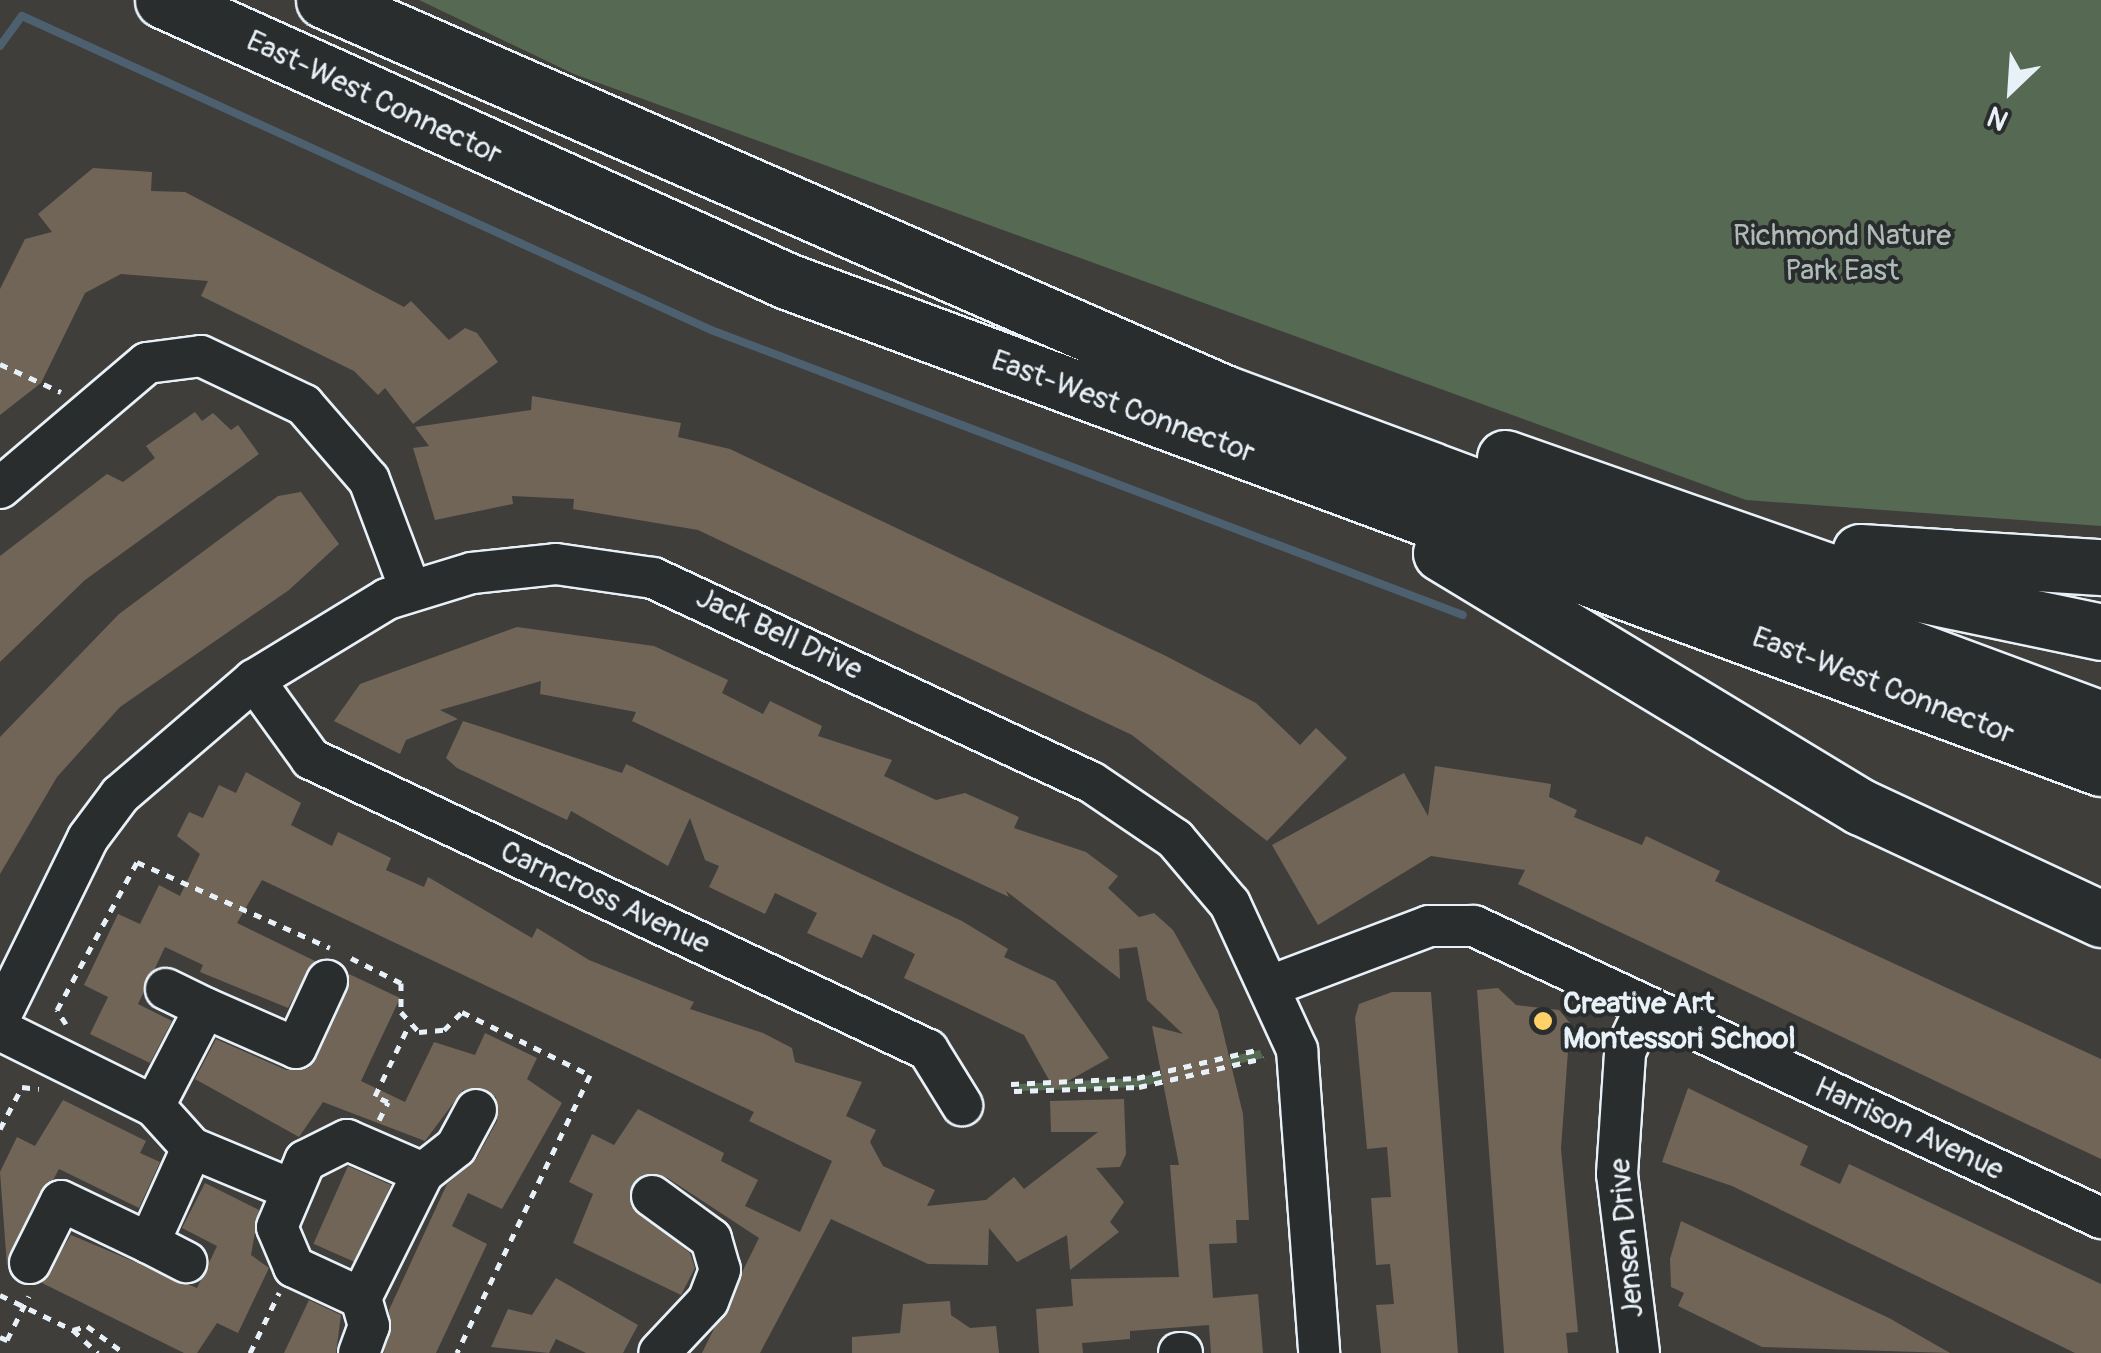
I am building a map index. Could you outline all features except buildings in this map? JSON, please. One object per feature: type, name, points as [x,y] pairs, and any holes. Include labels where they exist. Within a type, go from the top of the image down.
[{"type":"highway","name":"East-West Connector","points":[[163,0],[786,281],[2101,768]]},
{"type":"highway","name":"East-West Connector","points":[[324,0],[608,132],[1037,305],[1224,393],[2101,719]]},
{"type":"highway","points":[[1037,305],[1214,355],[1853,580],[2101,632]]},
{"type":"highway","points":[[1219,444],[1531,601],[1861,807],[2101,918]]},
{"type":"highway","points":[[1666,517],[1862,553],[2101,567]]},
{"type":"street","points":[[0,488],[147,362],[201,356],[304,404],[369,480],[410,589]]},
{"type":"street","name":"Jack Bell Drive","points":[[0,1017],[88,838],[120,795],[254,680],[410,589],[556,564],[653,578],[730,608],[1091,782],[1175,839],[1230,904],[1274,984],[1297,1050],[1319,1353]]},
{"type":"street","name":"Carncross Avenue","points":[[254,680],[311,760],[928,1050],[962,1105]]},
{"type":"street","name":"Harrison Avenue","points":[[1274,984],[1430,926],[1474,926],[2101,1218]]},
{"type":"street","points":[[166,989],[296,1048],[337,969]]},
{"type":"street","name":"Jensen Drive","points":[[1639,1353],[1617,1174],[1625,1052],[1646,1007]]},
{"type":"street","points":[[154,1106],[206,1008]]},
{"type":"street","points":[[0,1030],[154,1106],[192,1148],[288,1188]]},
{"type":"street","points":[[359,1353],[369,1326],[361,1298],[423,1173],[456,1148],[476,1110]]},
{"type":"street","points":[[361,1298],[292,1266],[278,1227],[288,1188],[328,1142],[367,1144],[423,1173]]},
{"type":"street","points":[[149,1243],[192,1148]]},
{"type":"street","points":[[652,1196],[711,1238],[720,1270],[708,1300],[659,1353]]},
{"type":"street","points":[[30,1264],[61,1201],[186,1262]]},
{"type":"path","points":[[0,364],[93,412]]},
{"type":"path","points":[[82,1031],[57,1010],[132,863],[337,969],[401,983],[409,1026],[375,1096],[388,1102],[367,1144]]},
{"type":"path","points":[[409,1026],[434,1034],[462,1012],[590,1075],[457,1353]]},
{"type":"path","points":[[1264,1049],[1138,1078],[1012,1088],[1140,1087],[1267,1058]]},
{"type":"path","points":[[0,1129],[22,1087],[55,1097]]},
{"type":"path","points":[[0,1337],[7,1340],[42,1269],[30,1264]]},
{"type":"path","points":[[250,1353],[292,1266]]},
{"type":"path","points":[[0,1295],[73,1330],[98,1353]]},
{"type":"path","points":[[73,1330],[88,1326],[124,1353]]},
{"type":"green space","name":"Richmond Nature Park East","points":[[419,0],[2101,0],[2101,526],[1746,500],[574,74]]},
{"type":"green space","points":[[1260,1050],[1263,1058],[1139,1087],[1019,1091],[1018,1084],[1137,1078]]},
{"type":"waterway","points":[[0,46],[22,16],[711,330],[1463,615]]},
{"type":"place","name":"Creative Art Montessori School","points":[[1543,1021]]}]
